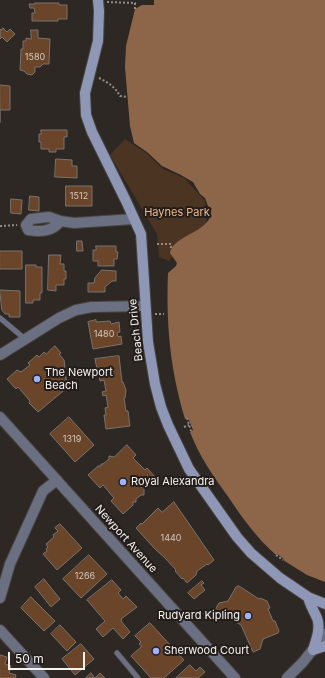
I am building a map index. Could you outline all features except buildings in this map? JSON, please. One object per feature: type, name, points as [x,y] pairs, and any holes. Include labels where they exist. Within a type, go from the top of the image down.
[{"type":"main road","name":"Beach Drive","points":[[98,1],[98,41],[84,93],[86,115],[92,132],[140,234],[148,342],[157,392],[168,425],[185,462],[225,522],[251,553],[280,578],[308,597],[325,604]]},
{"type":"main road","points":[[308,597],[311,609],[317,619],[318,624],[318,634],[313,650]]},
{"type":"main road","points":[[313,650],[325,646]]},
{"type":"street","points":[[60,221],[74,223],[134,219]]},
{"type":"street","points":[[0,355],[59,318],[76,310],[92,307],[145,306]]},
{"type":"street","name":"Newport Avenue","points":[[0,417],[235,678]]},
{"type":"street","points":[[0,598],[10,564],[43,491],[57,480]]},
{"type":"street","points":[[0,630],[44,678]]},
{"type":"street","points":[[287,678],[313,650],[325,634]]},
{"type":"lane","points":[[0,318],[26,340]]},
{"type":"lane","points":[[117,653],[138,678]]},
{"type":"path","points":[[98,1],[135,4],[134,9]]},
{"type":"path","points":[[96,77],[111,84],[120,96],[128,97]]},
{"type":"path","points":[[0,226],[7,226]]},
{"type":"path","points":[[156,244],[171,244],[171,250]]},
{"type":"path","points":[[155,314],[164,314]]},
{"type":"path","points":[[186,418],[191,431]]},
{"type":"path","points":[[184,427],[189,425]]},
{"type":"path","points":[[276,555],[283,560]]},
{"type":"green space","name":"Haynes Park","points":[[125,139],[146,153],[163,169],[184,178],[205,201],[207,229],[181,246],[169,261],[159,257],[157,234],[110,155]]},
{"type":"shaded area","points":[[154,0],[325,0],[325,582],[307,575],[283,560],[284,559],[269,549],[256,535],[207,466],[190,432],[193,430],[188,418],[185,419],[176,382],[170,346],[168,273],[176,266],[177,263],[170,253],[178,241],[201,228],[207,222],[211,216],[211,208],[208,206],[205,198],[200,194],[193,182],[162,166],[147,152],[134,143],[130,126],[125,67],[126,46],[135,9],[142,5],[154,5]]},
{"type":"place","name":"The Newport Beach","points":[[37,379]]},
{"type":"place","name":"Royal Alexandra","points":[[123,482]]},
{"type":"place","name":"Rudyard Kipling","points":[[248,616]]},
{"type":"place","name":"Sherwood Court","points":[[156,651]]}]
